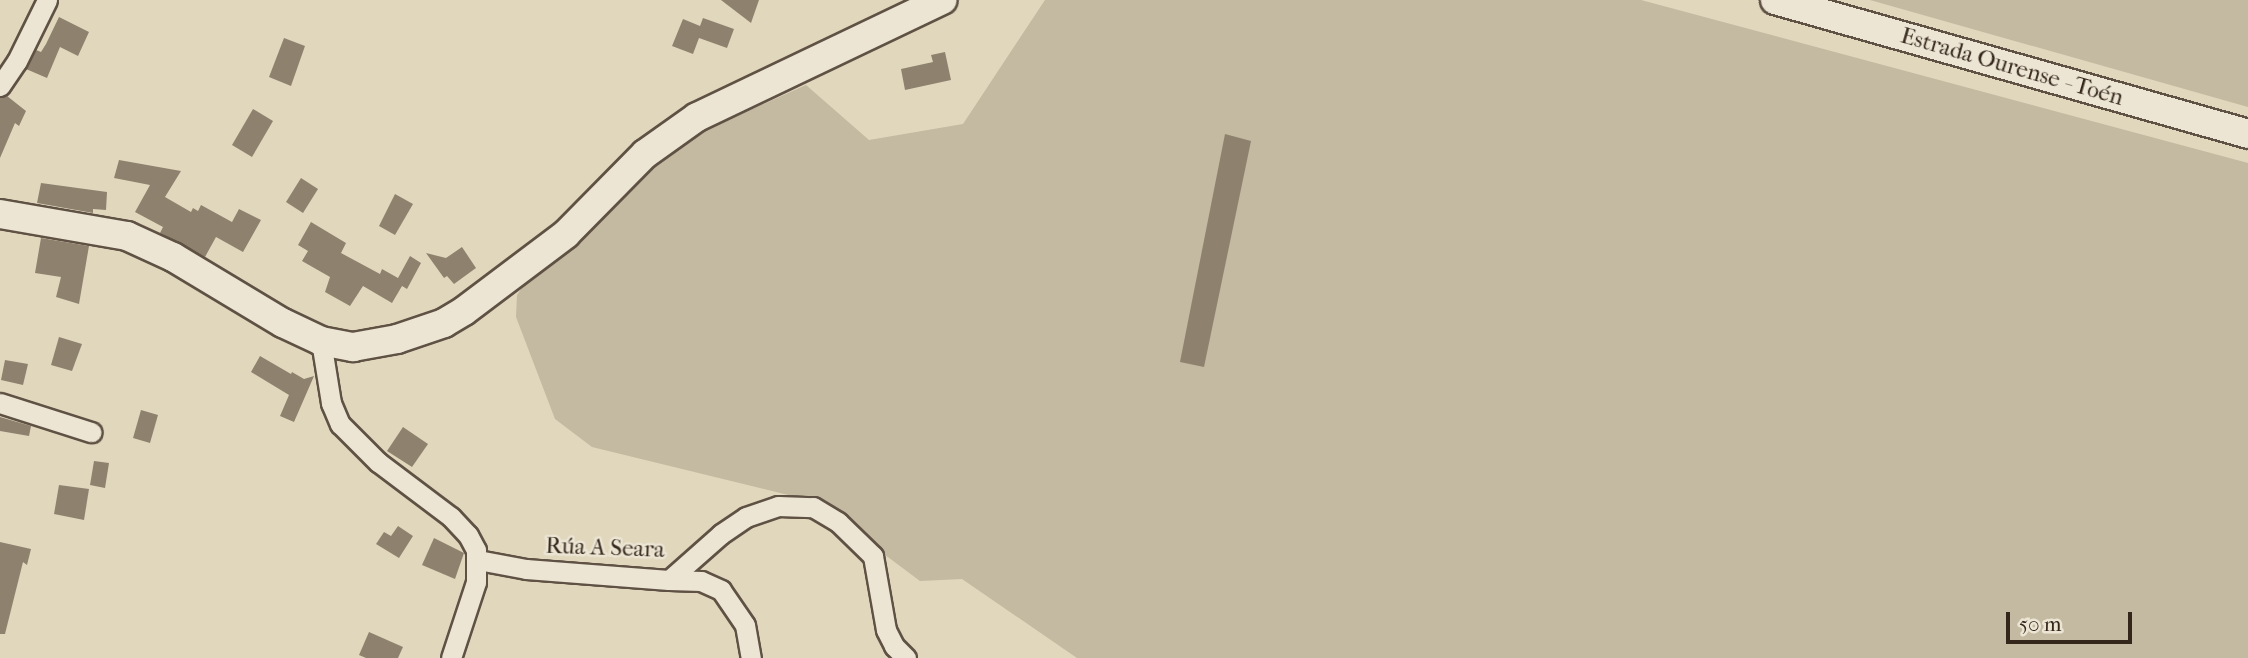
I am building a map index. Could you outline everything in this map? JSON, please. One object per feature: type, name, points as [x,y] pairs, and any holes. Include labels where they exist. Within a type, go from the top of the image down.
[{"type":"street","points":[[0,86],[18,61],[47,0]]},
{"type":"street","points":[[0,215],[128,236],[173,257],[283,323],[321,341],[353,347],[370,345],[444,324],[566,234],[645,154],[697,117],[942,0]]},
{"type":"street","name":"Estrada Ourense - Toén","points":[[1775,0],[2248,134]]},
{"type":"street","points":[[321,341],[331,403],[340,424],[378,462],[464,529],[478,560],[476,582],[451,658]]},
{"type":"street","points":[[0,403],[91,432]]},
{"type":"street","name":"Rúa A Seara","points":[[478,560],[526,569],[669,580],[721,534],[746,517],[778,506],[813,507],[838,522],[873,556],[887,630],[894,646],[906,658]]},
{"type":"street","points":[[669,580],[701,581],[721,590],[745,625],[751,658]]},
{"type":"shaded area","points":[[1045,0],[1641,0],[2248,163],[2248,658],[1077,658],[962,579],[920,581],[813,501],[592,447],[555,419],[516,317],[517,295],[530,276],[579,241],[656,165],[712,127],[806,85],[869,140],[963,124]]},
{"type":"shaded area","points":[[1870,0],[2248,0],[2248,107]]},
{"type":"building","points":[[721,0],[759,0],[751,23]]},
{"type":"building","points":[[59,17],[89,32],[78,56],[60,47],[47,78],[26,69],[36,50],[41,52]]},
{"type":"building","points":[[703,18],[734,29],[727,48],[699,38],[693,54],[672,46],[683,19],[700,26]]},
{"type":"building","points":[[284,38],[305,46],[291,86],[269,77]]},
{"type":"building","points":[[945,52],[951,80],[905,90],[901,69],[933,62],[931,55]]},
{"type":"building","points":[[7,96],[26,111],[19,126],[15,123],[0,158],[0,98]]},
{"type":"building","points":[[253,109],[273,121],[252,157],[232,145]]},
{"type":"building","points":[[1225,134],[1251,141],[1204,367],[1180,362]]},
{"type":"building","points":[[119,160],[181,171],[165,197],[191,212],[193,208],[198,211],[201,205],[232,222],[239,209],[261,220],[243,252],[216,237],[205,257],[160,233],[163,227],[135,212],[150,185],[114,178]]},
{"type":"building","points":[[301,178],[318,189],[303,213],[286,202]]},
{"type":"building","points":[[41,183],[107,192],[106,210],[93,209],[93,213],[37,203]]},
{"type":"building","points":[[395,194],[413,204],[395,235],[379,226]]},
{"type":"building","points":[[311,222],[346,243],[341,253],[380,274],[382,269],[398,278],[410,256],[421,263],[407,289],[402,286],[392,303],[363,286],[350,306],[325,292],[330,277],[302,261],[308,251],[298,245]]},
{"type":"building","points":[[41,238],[89,246],[79,304],[56,297],[61,277],[35,273]]},
{"type":"building","points":[[462,247],[476,268],[454,284],[447,276],[444,278],[426,253],[446,258]]},
{"type":"building","points":[[59,337],[82,344],[72,371],[51,365]]},
{"type":"building","points":[[260,356],[304,379],[314,376],[294,422],[280,416],[289,395],[251,372]]},
{"type":"building","points":[[5,360],[28,364],[23,385],[1,380]]},
{"type":"building","points":[[141,410],[158,415],[150,443],[133,438]]},
{"type":"building","points":[[0,417],[31,426],[29,436],[0,431]]},
{"type":"building","points":[[403,427],[428,444],[412,467],[387,451]]},
{"type":"building","points":[[94,461],[109,463],[105,488],[90,485]]},
{"type":"building","points":[[59,485],[89,489],[84,520],[54,514]]},
{"type":"building","points":[[398,526],[413,536],[399,558],[376,544],[384,532],[391,536]]},
{"type":"building","points":[[434,538],[464,553],[455,579],[422,565]]},
{"type":"building","points":[[0,542],[31,549],[27,565],[23,562],[5,634],[0,634]]},
{"type":"building","points":[[369,632],[403,647],[398,658],[366,658],[359,655]]}]
